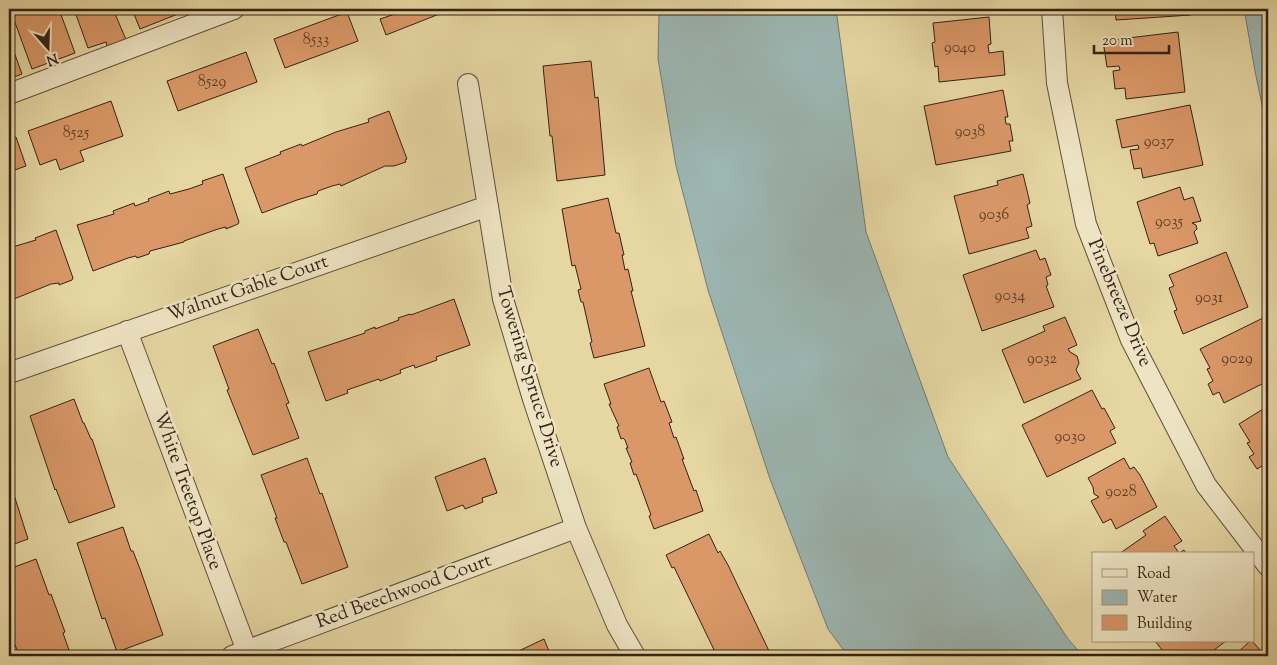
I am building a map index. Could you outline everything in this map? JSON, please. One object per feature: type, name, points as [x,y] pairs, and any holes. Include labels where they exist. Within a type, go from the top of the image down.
[{"type":"street","points":[[9,94],[234,9]]},
{"type":"street","name":"Pinebreeze Drive","points":[[1052,9],[1057,83],[1086,224],[1124,322],[1131,340],[1206,485],[1268,566]]},
{"type":"street","name":"Towering Spruce Drive","points":[[468,84],[504,299],[533,399],[576,528],[617,625],[635,656]]},
{"type":"street","name":"Walnut Gable Court","points":[[9,373],[488,206]]},
{"type":"street","name":"White Treetop Place","points":[[127,331],[239,653]]},
{"type":"street","name":"Red Beechwood Court","points":[[239,653],[576,528]]},
{"type":"water","points":[[669,9],[836,9],[866,232],[948,457],[1068,639],[1083,656],[848,656],[828,629],[770,479],[708,290],[676,166],[658,59],[659,15]]},
{"type":"water","points":[[1244,9],[1268,9],[1268,134],[1255,71]]},
{"type":"building","points":[[10,9],[59,9],[75,53],[32,69]]},
{"type":"building","points":[[74,9],[113,9],[127,42],[108,49],[106,42],[88,48]]},
{"type":"building","points":[[132,9],[182,9],[183,12],[140,29]]},
{"type":"building","points":[[393,9],[452,9],[386,35],[380,19],[395,14]]},
{"type":"building","points":[[1115,9],[1191,9],[1191,15],[1116,20]]},
{"type":"building","points":[[347,12],[358,41],[285,68],[274,39]]},
{"type":"building","points":[[989,17],[991,44],[988,45],[989,53],[1003,51],[1005,75],[939,82],[938,66],[935,67],[932,43],[935,42],[933,23]]},
{"type":"building","points":[[1178,32],[1185,92],[1126,99],[1125,88],[1115,89],[1113,71],[1120,70],[1119,66],[1107,67],[1103,41]]},
{"type":"building","points":[[9,38],[22,74],[9,79]]},
{"type":"building","points":[[246,52],[257,82],[178,111],[167,81]]},
{"type":"building","points":[[591,61],[595,98],[598,97],[605,175],[557,181],[552,136],[550,136],[543,66]]},
{"type":"building","points":[[1003,90],[1008,117],[1005,117],[1006,124],[1010,124],[1013,141],[1009,141],[1011,151],[936,165],[924,106]]},
{"type":"building","points":[[111,101],[123,136],[80,151],[84,161],[60,170],[56,159],[40,165],[28,131]]},
{"type":"building","points":[[1190,105],[1203,165],[1143,178],[1141,168],[1134,169],[1130,150],[1139,149],[1138,145],[1122,148],[1116,120]]},
{"type":"building","points":[[389,111],[407,159],[405,160],[406,162],[394,166],[385,166],[341,186],[340,184],[332,186],[318,191],[317,194],[262,213],[245,168],[301,144],[302,146],[336,132],[369,122],[368,119]]},
{"type":"building","points":[[16,137],[26,166],[9,172],[9,139]]},
{"type":"building","points":[[223,174],[239,222],[238,224],[150,251],[149,254],[137,258],[136,256],[128,258],[93,271],[77,225],[114,214],[113,211],[134,203],[135,206],[149,201],[148,199],[169,191],[170,194],[189,189],[203,184],[202,181]]},
{"type":"building","points":[[1023,174],[1030,203],[1027,205],[1032,226],[1026,228],[1029,238],[969,254],[954,196],[998,185],[997,181]]},
{"type":"building","points":[[1180,187],[1184,200],[1193,197],[1201,221],[1192,223],[1196,225],[1197,229],[1194,232],[1198,243],[1158,256],[1154,243],[1150,244],[1137,202]]},
{"type":"building","points":[[608,198],[616,233],[619,233],[625,270],[628,269],[633,291],[631,291],[645,346],[594,358],[583,302],[581,302],[578,290],[581,289],[575,265],[572,266],[562,209]]},
{"type":"building","points":[[56,230],[73,278],[72,280],[59,285],[59,283],[51,284],[9,301],[9,248],[36,240],[35,238]]},
{"type":"building","points":[[1036,250],[1040,260],[1045,258],[1051,275],[1046,277],[1048,285],[1046,286],[1054,307],[982,331],[963,275]]},
{"type":"building","points":[[1226,252],[1248,307],[1183,334],[1174,311],[1177,310],[1169,288],[1174,286],[1169,275]]},
{"type":"building","points":[[454,299],[470,345],[436,357],[437,360],[415,368],[414,365],[400,370],[401,373],[380,381],[379,379],[347,390],[348,393],[326,401],[308,352],[365,333],[365,331],[375,327],[375,329],[399,320],[398,318]]},
{"type":"building","points":[[1267,316],[1268,381],[1224,403],[1219,392],[1213,395],[1208,384],[1213,381],[1207,369],[1210,368],[1200,349]]},
{"type":"building","points":[[1065,317],[1077,345],[1068,349],[1077,356],[1079,363],[1076,370],[1081,379],[1024,403],[1002,350],[1045,331],[1043,326]]},
{"type":"building","points":[[258,329],[272,364],[274,363],[289,403],[286,404],[299,438],[253,455],[227,390],[229,389],[213,346]]},
{"type":"building","points":[[649,368],[661,402],[664,401],[672,422],[669,423],[674,438],[676,437],[684,459],[682,459],[703,511],[654,529],[649,516],[651,515],[630,463],[632,462],[626,448],[628,448],[625,440],[621,439],[617,427],[619,426],[609,404],[611,404],[604,384]]},
{"type":"building","points":[[1092,390],[1115,428],[1110,431],[1116,443],[1047,477],[1022,425]]},
{"type":"building","points":[[74,399],[83,423],[92,439],[115,507],[69,523],[55,490],[30,416]]},
{"type":"building","points":[[1268,406],[1267,475],[1262,466],[1257,469],[1249,457],[1254,454],[1247,443],[1250,442],[1239,424]]},
{"type":"building","points":[[307,458],[320,494],[322,493],[348,567],[302,584],[286,542],[284,542],[261,475]]},
{"type":"building","points":[[485,458],[497,493],[482,498],[483,502],[465,509],[463,505],[447,511],[435,477]]},
{"type":"building","points":[[1124,458],[1130,469],[1134,467],[1140,475],[1157,507],[1116,529],[1111,519],[1103,523],[1091,501],[1099,497],[1094,494],[1093,487],[1088,478]]},
{"type":"building","points":[[9,479],[28,539],[9,546]]},
{"type":"building","points":[[1165,516],[1182,541],[1174,546],[1178,552],[1122,552],[1146,535],[1143,531]]},
{"type":"building","points":[[123,527],[163,635],[117,652],[105,618],[102,619],[77,543]]},
{"type":"building","points":[[709,534],[718,553],[720,551],[728,565],[769,651],[771,650],[774,656],[717,656],[674,567],[672,568],[666,555]]},
{"type":"building","points":[[36,559],[65,632],[63,633],[71,656],[20,656],[9,632],[9,569]]},
{"type":"building","points":[[544,639],[551,656],[508,656]]},
{"type":"building","points":[[1156,642],[1225,642],[1206,656],[1167,656]]},
{"type":"building","points":[[1249,642],[1253,642],[1261,651],[1265,648],[1268,651],[1268,656],[1234,656]]},
{"type":"building","points":[[456,650],[457,654],[466,650],[468,656],[449,656],[452,655],[451,652]]}]
